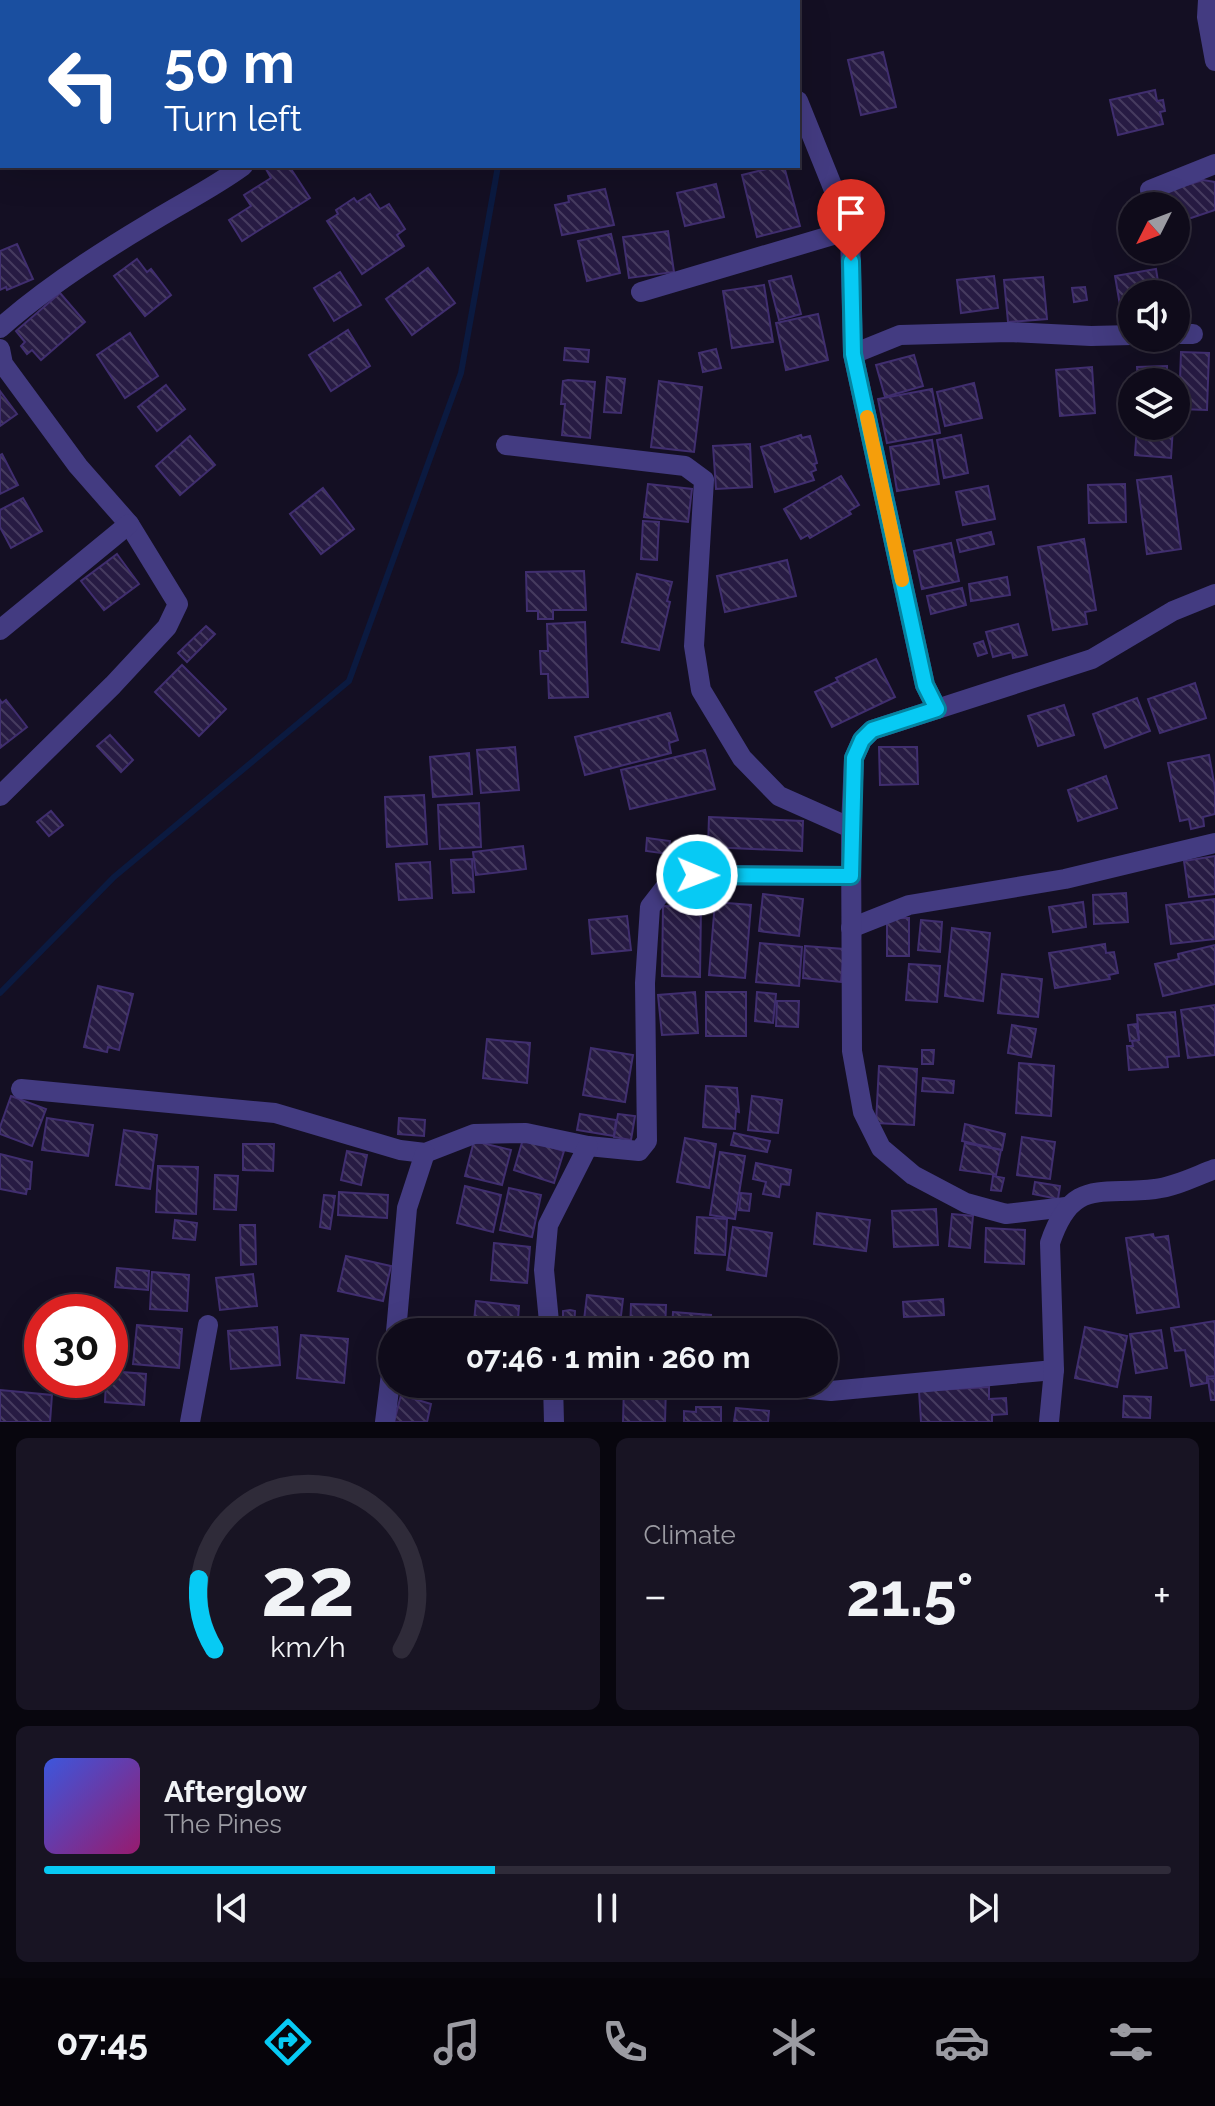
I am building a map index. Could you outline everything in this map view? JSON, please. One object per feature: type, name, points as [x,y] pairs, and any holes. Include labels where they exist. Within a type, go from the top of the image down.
[{"type":"street","points":[[1208,0],[1207,17],[1215,61]]},
{"type":"street","points":[[800,106],[850,230],[853,354],[925,685],[937,709]]},
{"type":"street","points":[[1150,190],[1215,164]]},
{"type":"street","points":[[0,328],[35,297],[240,168]]},
{"type":"street","points":[[641,292],[850,230]]},
{"type":"street","points":[[853,354],[900,335],[1009,332],[1118,335]]},
{"type":"street","points":[[0,349],[3,364],[78,466],[129,524],[178,604],[167,627],[0,796]]},
{"type":"street","points":[[506,445],[685,466],[704,480],[694,646],[701,690],[742,758],[779,796],[851,828]]},
{"type":"street","points":[[0,630],[129,524]]},
{"type":"street","points":[[1066,1207],[1006,1214],[966,1203],[913,1175],[881,1148],[863,1112],[852,1051],[851,828],[854,758],[862,740],[872,730],[1092,659],[1173,611],[1215,594]]},
{"type":"street","points":[[851,928],[909,905],[1065,879],[1215,843]]},
{"type":"street","points":[[21,1089],[275,1113],[400,1150],[425,1153],[474,1134],[526,1133],[588,1146],[639,1151],[647,1141],[645,983],[650,907],[664,889],[697,875],[851,876]]},
{"type":"street","points":[[549,1318],[544,1270],[548,1225],[588,1146]]},
{"type":"street","points":[[397,1318],[407,1208],[425,1153]]},
{"type":"street","points":[[1049,1422],[1054,1370],[1050,1243],[1056,1223],[1066,1207],[1080,1197],[1103,1190],[1155,1189],[1215,1169]]},
{"type":"street","points":[[190,1422],[208,1325]]},
{"type":"street","points":[[838,1390],[1054,1370]]},
{"type":"street","points":[[385,1422],[388,1398]]},
{"type":"street","points":[[553,1398],[554,1422]]},
{"type":"building","points":[[883,52],[896,107],[861,115],[848,60]]},
{"type":"building","points":[[1155,90],[1157,101],[1163,100],[1165,111],[1160,112],[1163,124],[1118,135],[1110,100]]},
{"type":"building","points":[[290,168],[310,198],[242,241],[229,220],[251,206],[244,195],[271,178],[266,169]]},
{"type":"building","points":[[785,168],[800,226],[757,237],[742,175]]},
{"type":"building","points":[[1203,180],[1215,182],[1215,210],[1190,218],[1190,192],[1164,192]]},
{"type":"building","points":[[716,184],[724,217],[685,226],[677,193]]},
{"type":"building","points":[[605,189],[614,225],[562,235],[555,205],[569,202],[568,196]]},
{"type":"building","points":[[370,194],[380,209],[389,204],[405,229],[397,235],[404,246],[362,274],[327,221],[338,214],[336,210],[354,198],[357,202]]},
{"type":"building","points":[[668,231],[674,272],[629,278],[623,237]]},
{"type":"building","points":[[611,234],[620,273],[587,281],[578,241]]},
{"type":"building","points":[[17,244],[33,279],[0,290],[0,251]]},
{"type":"building","points":[[137,259],[147,272],[151,269],[171,295],[145,316],[114,276]]},
{"type":"building","points":[[428,268],[455,303],[412,335],[386,299]]},
{"type":"building","points":[[1156,269],[1158,280],[1118,280],[1118,294],[1115,276]]},
{"type":"building","points":[[340,272],[361,305],[334,321],[314,288]]},
{"type":"building","points":[[791,276],[801,314],[779,320],[769,281]]},
{"type":"building","points":[[994,276],[998,308],[961,313],[957,280]]},
{"type":"building","points":[[1043,277],[1047,319],[1008,322],[1004,280]]},
{"type":"building","points":[[764,285],[773,342],[732,348],[723,291]]},
{"type":"building","points":[[1085,287],[1087,300],[1074,302],[1072,288]]},
{"type":"building","points":[[60,293],[85,322],[41,360],[32,350],[27,354],[21,346],[25,342],[16,331]]},
{"type":"building","points":[[818,314],[828,360],[786,370],[776,323]]},
{"type":"building","points":[[348,330],[370,366],[331,391],[309,355]]},
{"type":"building","points":[[130,333],[158,376],[125,398],[97,355]]},
{"type":"building","points":[[565,348],[589,350],[588,362],[564,360]]},
{"type":"building","points":[[716,349],[721,368],[703,372],[699,353]]},
{"type":"building","points":[[1181,352],[1209,353],[1207,410],[1190,409],[1190,368],[1180,368]]},
{"type":"building","points":[[914,355],[923,386],[885,397],[876,365]]},
{"type":"building","points":[[1167,366],[1167,368],[1137,368]]},
{"type":"building","points":[[1092,367],[1095,413],[1060,416],[1056,370]]},
{"type":"building","points":[[607,377],[625,379],[621,413],[604,412]]},
{"type":"building","points":[[563,381],[595,382],[590,438],[562,435],[565,404],[561,404]]},
{"type":"building","points":[[659,381],[702,387],[694,452],[651,447]]},
{"type":"building","points":[[974,383],[982,418],[945,426],[937,392]]},
{"type":"building","points":[[166,385],[185,409],[157,431],[138,407]]},
{"type":"building","points":[[932,389],[940,433],[887,443],[878,399]]},
{"type":"building","points":[[0,391],[17,414],[0,426]]},
{"type":"building","points":[[801,435],[802,438],[810,436],[817,463],[814,464],[816,470],[811,472],[814,480],[775,492],[761,447]]},
{"type":"building","points":[[961,435],[968,473],[944,478],[937,440]]},
{"type":"building","points":[[190,436],[215,465],[180,495],[156,466]]},
{"type":"building","points":[[932,440],[939,484],[897,491],[890,447]]},
{"type":"building","points":[[1136,440],[1172,440],[1171,458],[1135,455]]},
{"type":"building","points":[[750,444],[752,487],[716,489],[713,446]]},
{"type":"building","points":[[0,455],[18,485],[0,494]]},
{"type":"building","points":[[841,476],[859,505],[849,511],[851,514],[810,538],[808,535],[801,539],[784,509]]},
{"type":"building","points":[[1171,476],[1181,549],[1147,554],[1137,480]]},
{"type":"building","points":[[648,484],[692,489],[688,522],[644,517]]},
{"type":"building","points":[[1125,484],[1126,522],[1089,523],[1088,485]]},
{"type":"building","points":[[988,486],[995,519],[963,525],[956,492]]},
{"type":"building","points":[[323,488],[354,529],[321,554],[290,514]]},
{"type":"building","points":[[23,498],[42,531],[11,548],[0,527],[0,510]]},
{"type":"building","points":[[643,521],[659,522],[657,560],[641,559]]},
{"type":"building","points":[[991,532],[994,544],[960,552],[957,540]]},
{"type":"building","points":[[1084,539],[1096,610],[1085,612],[1087,624],[1053,630],[1038,547]]},
{"type":"building","points":[[951,543],[959,581],[922,589],[914,551]]},
{"type":"building","points":[[117,554],[139,584],[104,610],[81,581]]},
{"type":"building","points":[[787,560],[796,596],[725,612],[717,576]]},
{"type":"building","points":[[584,571],[586,610],[553,610],[553,619],[538,619],[538,611],[527,611],[526,572]]},
{"type":"building","points":[[637,574],[672,582],[659,650],[622,642]]},
{"type":"building","points":[[1007,577],[1010,595],[971,601],[969,584]]},
{"type":"building","points":[[962,588],[966,605],[931,614],[927,596]]},
{"type":"building","points":[[585,622],[588,697],[549,698],[548,674],[541,674],[540,651],[548,651],[547,624]]},
{"type":"building","points":[[1018,624],[1027,655],[1013,658],[1012,652],[993,657],[986,632]]},
{"type":"building","points":[[206,626],[215,634],[187,662],[178,653]]},
{"type":"building","points":[[983,641],[987,653],[978,656],[974,644]]},
{"type":"building","points":[[876,659],[895,697],[832,727],[815,692]]},
{"type":"building","points":[[182,665],[226,709],[199,736],[155,692]]},
{"type":"building","points":[[1195,683],[1206,718],[1160,733],[1148,699]]},
{"type":"building","points":[[1137,698],[1150,731],[1105,748],[1093,714]]},
{"type":"building","points":[[0,700],[2,703],[6,700],[27,727],[0,748]]},
{"type":"building","points":[[1064,705],[1074,735],[1038,746],[1028,716]]},
{"type":"building","points":[[670,713],[678,740],[669,743],[671,753],[585,775],[575,737]]},
{"type":"building","points":[[110,735],[133,760],[121,772],[97,746]]},
{"type":"building","points":[[515,747],[519,790],[481,793],[477,750]]},
{"type":"building","points":[[879,747],[917,747],[918,784],[880,785]]},
{"type":"building","points":[[705,750],[715,789],[630,809],[621,770]]},
{"type":"building","points":[[469,753],[472,794],[433,797],[430,757]]},
{"type":"building","points":[[1209,755],[1215,788],[1215,814],[1203,817],[1204,826],[1191,829],[1189,819],[1180,821],[1168,763]]},
{"type":"building","points":[[1106,776],[1117,808],[1078,821],[1068,790]]},
{"type":"building","points":[[424,795],[427,844],[387,847],[385,797]]},
{"type":"building","points":[[479,803],[481,847],[440,849],[438,805]]},
{"type":"building","points":[[51,811],[63,825],[49,836],[37,822]]},
{"type":"building","points":[[709,817],[803,821],[802,851],[708,847]]},
{"type":"building","points":[[647,838],[670,841],[668,854],[646,851]]},
{"type":"building","points":[[523,846],[526,869],[476,875],[473,852]]},
{"type":"building","points":[[1215,856],[1215,894],[1189,897],[1184,861]]},
{"type":"building","points":[[472,859],[474,892],[453,893],[451,860]]},
{"type":"building","points":[[430,862],[432,898],[399,900],[396,864]]},
{"type":"building","points":[[1126,893],[1128,922],[1094,924],[1093,895]]},
{"type":"building","points":[[763,894],[803,899],[799,936],[759,931]]},
{"type":"building","points":[[1215,899],[1215,939],[1171,944],[1166,905]]},
{"type":"building","points":[[715,902],[751,905],[745,978],[709,975]]},
{"type":"building","points":[[1083,902],[1086,927],[1053,932],[1049,907]]},
{"type":"building","points":[[663,906],[701,907],[700,977],[662,976]]},
{"type":"building","points":[[627,916],[631,950],[592,954],[589,920]]},
{"type":"building","points":[[887,918],[909,918],[909,956],[887,956]]},
{"type":"building","points":[[921,920],[942,922],[940,952],[918,950]]},
{"type":"building","points":[[952,928],[990,933],[983,1001],[945,996]]},
{"type":"building","points":[[760,943],[802,947],[799,986],[756,982]]},
{"type":"building","points":[[1105,944],[1106,953],[1114,952],[1118,973],[1109,975],[1110,979],[1055,988],[1049,953]]},
{"type":"building","points":[[1215,945],[1215,984],[1163,996],[1155,964],[1179,959],[1178,954]]},
{"type":"building","points":[[805,946],[844,949],[841,982],[803,978]]},
{"type":"building","points":[[909,964],[940,966],[937,1002],[906,1000]]},
{"type":"building","points":[[1002,974],[1042,979],[1038,1017],[998,1013]]},
{"type":"building","points":[[98,986],[133,994],[119,1050],[108,1047],[107,1052],[84,1047]]},
{"type":"building","points":[[695,992],[698,1033],[662,1035],[658,995]]},
{"type":"building","points":[[706,992],[746,992],[746,1036],[706,1036]]},
{"type":"building","points":[[757,992],[776,994],[773,1023],[755,1021]]},
{"type":"building","points":[[777,1001],[799,1001],[798,1027],[776,1026]]},
{"type":"building","points":[[1215,1005],[1215,1055],[1188,1058],[1181,1010]]},
{"type":"building","points":[[1175,1012],[1179,1056],[1167,1057],[1168,1067],[1129,1070],[1127,1046],[1133,1046],[1132,1041],[1139,1040],[1137,1015]]},
{"type":"building","points":[[1136,1024],[1139,1040],[1130,1041],[1128,1025]]},
{"type":"building","points":[[1012,1025],[1036,1029],[1031,1057],[1008,1053]]},
{"type":"building","points":[[487,1039],[530,1043],[527,1083],[483,1078]]},
{"type":"building","points":[[591,1048],[633,1055],[625,1102],[583,1095]]},
{"type":"building","points":[[922,1050],[934,1050],[933,1064],[922,1064]]},
{"type":"building","points":[[1019,1063],[1054,1066],[1051,1116],[1016,1113]]},
{"type":"building","points":[[879,1066],[917,1069],[914,1125],[876,1123]]},
{"type":"building","points":[[923,1078],[954,1081],[953,1093],[922,1091]]},
{"type":"building","points":[[706,1086],[737,1088],[739,1112],[736,1111],[735,1129],[703,1127]]},
{"type":"building","points":[[11,1096],[46,1109],[32,1146],[0,1134]]},
{"type":"building","points":[[752,1096],[782,1100],[778,1133],[748,1130]]},
{"type":"building","points":[[580,1114],[616,1120],[614,1136],[577,1130]]},
{"type":"building","points":[[618,1114],[635,1116],[631,1140],[614,1137]]},
{"type":"building","points":[[47,1118],[93,1125],[88,1156],[42,1150]]},
{"type":"building","points":[[399,1118],[425,1120],[424,1136],[398,1134]]},
{"type":"building","points":[[965,1124],[1005,1134],[1002,1150],[962,1141]]},
{"type":"building","points":[[124,1130],[157,1135],[150,1189],[116,1185]]},
{"type":"building","points":[[734,1133],[770,1141],[767,1152],[731,1145]]},
{"type":"building","points":[[1022,1137],[1055,1142],[1050,1179],[1017,1175]]},
{"type":"building","points":[[685,1138],[716,1144],[709,1188],[677,1182]]},
{"type":"building","points":[[523,1139],[564,1151],[554,1183],[514,1170]]},
{"type":"building","points":[[474,1141],[511,1150],[502,1185],[465,1176]]},
{"type":"building","points":[[965,1143],[1001,1150],[996,1175],[960,1170]]},
{"type":"building","points":[[243,1144],[274,1144],[273,1171],[243,1170]]},
{"type":"building","points":[[347,1151],[367,1155],[361,1185],[341,1180]]},
{"type":"building","points":[[720,1152],[745,1156],[735,1219],[710,1215]]},
{"type":"building","points":[[0,1154],[32,1162],[30,1189],[26,1194],[0,1189]]},
{"type":"building","points":[[756,1163],[791,1170],[789,1185],[781,1184],[779,1197],[763,1194],[766,1182],[753,1179]]},
{"type":"building","points":[[158,1166],[198,1167],[196,1214],[156,1212]]},
{"type":"building","points":[[215,1175],[238,1176],[236,1210],[214,1209]]},
{"type":"building","points":[[993,1176],[1004,1178],[1001,1191],[991,1190]]},
{"type":"building","points":[[1035,1182],[1060,1186],[1058,1199],[1033,1194]]},
{"type":"building","points":[[465,1186],[501,1195],[493,1232],[457,1223]]},
{"type":"building","points":[[509,1188],[541,1195],[532,1237],[500,1230]]},
{"type":"building","points":[[339,1192],[388,1195],[387,1218],[338,1215]]},
{"type":"building","points":[[741,1193],[751,1194],[749,1211],[739,1210]]},
{"type":"building","points":[[324,1195],[335,1196],[330,1229],[320,1227]]},
{"type":"building","points":[[936,1209],[938,1245],[894,1247],[892,1211]]},
{"type":"building","points":[[817,1213],[870,1220],[866,1251],[814,1244]]},
{"type":"building","points":[[952,1214],[973,1216],[970,1248],[949,1246]]},
{"type":"building","points":[[697,1217],[727,1219],[725,1255],[695,1253]]},
{"type":"building","points":[[175,1220],[197,1223],[195,1240],[173,1238]]},
{"type":"building","points":[[240,1225],[255,1225],[256,1264],[241,1265]]},
{"type":"building","points":[[733,1227],[772,1233],[766,1276],[727,1270]]},
{"type":"building","points":[[986,1228],[1025,1230],[1024,1264],[985,1262]]},
{"type":"building","points":[[1153,1234],[1154,1238],[1168,1236],[1179,1307],[1137,1313],[1126,1238]]},
{"type":"building","points":[[494,1243],[530,1247],[527,1283],[491,1280]]},
{"type":"building","points":[[346,1256],[391,1266],[383,1301],[338,1291]]},
{"type":"building","points":[[117,1268],[149,1271],[148,1290],[115,1287]]},
{"type":"building","points":[[152,1272],[189,1275],[187,1311],[150,1309]]},
{"type":"building","points":[[253,1274],[257,1306],[220,1310],[216,1278]]},
{"type":"building","points":[[587,1295],[623,1299],[621,1318],[584,1318]]},
{"type":"building","points":[[943,1299],[944,1315],[904,1317],[903,1302]]},
{"type":"building","points":[[476,1301],[519,1306],[518,1318],[474,1318]]},
{"type":"building","points":[[631,1304],[666,1305],[666,1318],[630,1318]]},
{"type":"building","points":[[563,1311],[575,1311],[575,1318],[563,1318]]},
{"type":"building","points":[[673,1312],[711,1315],[711,1318],[673,1318]]},
{"type":"building","points":[[1215,1321],[1215,1376],[1207,1377],[1207,1383],[1191,1386],[1185,1350],[1175,1351],[1171,1328]]},
{"type":"building","points":[[137,1325],[182,1329],[179,1368],[133,1364]]},
{"type":"building","points":[[277,1327],[280,1365],[231,1369],[228,1331]]},
{"type":"building","points":[[1085,1327],[1127,1336],[1117,1387],[1075,1378]]},
{"type":"building","points":[[1161,1330],[1167,1368],[1136,1373],[1130,1334]]},
{"type":"building","points":[[301,1335],[348,1339],[344,1383],[297,1378]]},
{"type":"building","points":[[128,1372],[146,1374],[144,1405],[105,1402],[105,1398],[128,1398]]},
{"type":"building","points":[[1215,1378],[1215,1400],[1211,1400],[1208,1379]]},
{"type":"building","points":[[989,1387],[989,1399],[1006,1398],[1007,1414],[992,1415],[992,1422],[921,1422],[919,1391]]},
{"type":"building","points":[[0,1390],[24,1392],[24,1398],[52,1398],[50,1422],[0,1422]]},
{"type":"building","points":[[1124,1396],[1151,1397],[1150,1418],[1123,1417]]},
{"type":"building","points":[[400,1398],[431,1404],[427,1422],[394,1422]]},
{"type":"building","points":[[624,1398],[666,1398],[665,1422],[623,1422]]},
{"type":"building","points":[[696,1407],[721,1407],[721,1422],[684,1422],[684,1411],[696,1412]]},
{"type":"building","points":[[736,1408],[769,1411],[768,1422],[734,1422]]},
{"type":"waterway","points":[[0,993],[114,877],[349,681],[461,373],[498,168]]},
{"type":"slow traffic","points":[[867,417],[902,580]]},
{"type":"route","points":[[697,875],[851,876],[854,758],[862,740],[872,730],[937,709],[925,685],[853,354],[851,261]]}]
